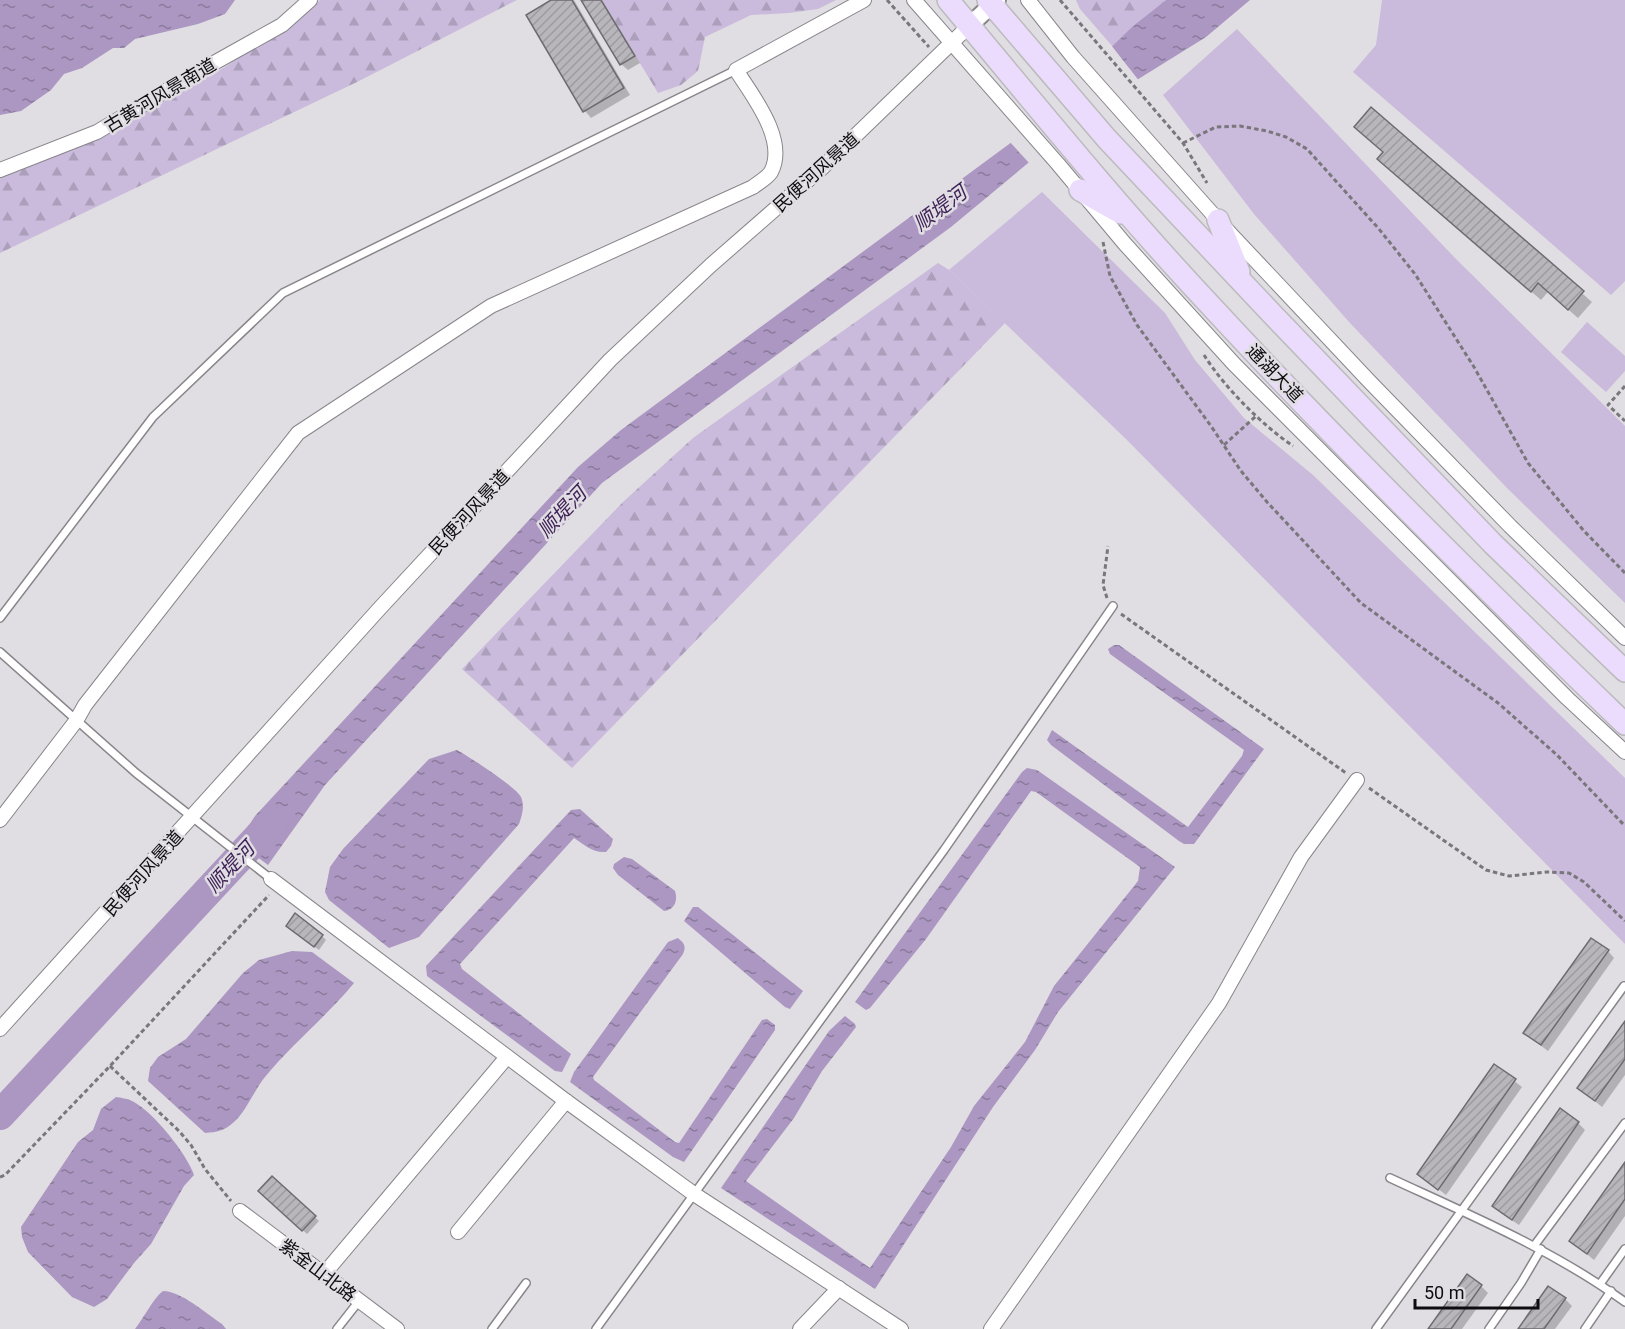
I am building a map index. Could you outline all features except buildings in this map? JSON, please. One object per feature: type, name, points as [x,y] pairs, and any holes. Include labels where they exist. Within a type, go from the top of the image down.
[{"type":"main road","name":"通湖大道","points":[[948,0],[1029,98],[1067,158],[1137,222],[1210,305],[1375,478],[1625,724]]},
{"type":"main road","points":[[992,2],[1054,80],[1107,140],[1243,284],[1493,544],[1625,671]]},
{"type":"main road","points":[[1080,190],[1137,222]]},
{"type":"main road","points":[[1218,220],[1243,284]]},
{"type":"street","name":"古黄河风景南道","points":[[0,170],[97,132],[282,25],[310,0]]},
{"type":"street","points":[[0,820],[76,721],[85,705],[298,433],[491,306],[753,187],[770,173],[775,158],[770,126],[736,70],[864,0]]},
{"type":"street","points":[[915,0],[1004,102],[1067,158],[1080,190],[1125,244],[1234,364],[1567,698],[1625,752]]},
{"type":"street","points":[[1028,0],[1073,57],[1218,220],[1427,441],[1625,638]]},
{"type":"street","points":[[969,26],[992,2]]},
{"type":"street","name":"民便河风景道","points":[[0,1029],[197,820],[388,599],[610,360],[711,265],[822,168],[969,26]]},
{"type":"street","points":[[991,1329],[1219,1003],[1301,857],[1357,780]]},
{"type":"street","points":[[275,882],[566,1101],[694,1194],[901,1329]]},
{"type":"street","points":[[324,1274],[507,1057]]},
{"type":"street","points":[[458,1232],[566,1101]]},
{"type":"street","name":"紫金山北路","points":[[240,1211],[397,1329]]},
{"type":"street","points":[[800,1329],[839,1288]]},
{"type":"lane","points":[[0,618],[153,417],[283,293],[736,70]]},
{"type":"lane","points":[[596,1329],[944,850],[1113,606]]},
{"type":"lane","points":[[0,652],[136,773],[275,882]]},
{"type":"lane","points":[[1376,1329],[1624,986]]},
{"type":"lane","points":[[1489,1329],[1521,1283],[1537,1248],[1625,1123]]},
{"type":"lane","points":[[1390,1178],[1537,1248],[1600,1284],[1625,1302]]},
{"type":"lane","points":[[1600,1284],[1625,1249]]},
{"type":"lane","points":[[492,1329],[525,1283]]},
{"type":"lane","points":[[1585,1329],[1611,1292]]},
{"type":"lane","points":[[337,1329],[359,1301]]},
{"type":"path","points":[[1060,0],[1145,100]]},
{"type":"path","points":[[1183,143],[1216,127],[1240,126],[1286,137],[1307,149],[1379,229],[1415,274],[1474,367],[1528,463],[1578,524],[1625,573]]},
{"type":"path","points":[[1102,237],[1110,276],[1137,325],[1241,471],[1267,502],[1361,603],[1498,703],[1557,755],[1625,826]]},
{"type":"path","points":[[1625,386],[1608,405],[1625,421]]},
{"type":"path","points":[[1224,445],[1257,416]]},
{"type":"path","points":[[1108,546],[1103,585],[1108,601],[1113,606],[1486,870],[1509,876],[1547,872],[1569,873],[1584,882],[1625,921]]},
{"type":"path","points":[[0,1177],[5,1175],[110,1066],[275,882]]},
{"type":"path","points":[[110,1066],[179,1131],[205,1169],[240,1211]]},
{"type":"green space","points":[[320,0],[517,0],[359,81],[0,253],[0,177],[72,150],[148,111],[225,67],[298,19]]},
{"type":"green space","points":[[602,0],[836,0],[818,9],[751,15],[705,37],[698,71],[681,85],[658,93]]},
{"type":"green space","points":[[1076,0],[1166,0],[1133,26],[1113,47],[1080,9]]},
{"type":"green space","points":[[1382,0],[1625,0],[1625,281],[1611,295],[1353,72],[1376,45]]},
{"type":"green space","points":[[1237,29],[1455,258],[1625,426],[1625,603],[1507,488],[1350,323],[1254,214],[1163,95]]},
{"type":"green space","points":[[1042,192],[1165,313],[1195,360],[1244,418],[1313,475],[1625,778],[1625,944],[1125,438],[949,270]]},
{"type":"green space","points":[[938,263],[949,270],[1005,323],[572,768],[462,669],[623,502],[693,438]]},
{"type":"green space","points":[[1587,322],[1625,356],[1625,371],[1606,392],[1561,352]]},
{"type":"water","points":[[0,0],[235,0],[225,14],[198,24],[135,39],[124,48],[113,48],[82,68],[64,74],[51,90],[21,111],[0,115]]},
{"type":"water","points":[[1166,0],[1250,0],[1206,37],[1103,101],[951,227],[602,483],[325,785],[268,865],[240,844],[242,836],[255,816],[578,467],[621,430],[1024,133],[1133,26]]},
{"type":"water","points":[[1119,645],[1264,749],[1194,844],[1184,844],[1179,841],[1047,740],[1052,730],[1188,827],[1242,756],[1244,750],[1110,654],[1108,649]]},
{"type":"water","points":[[457,750],[517,792],[523,804],[519,824],[419,937],[389,948],[329,900],[325,892],[330,867],[343,849],[429,759]]},
{"type":"water","points":[[1027,768],[1037,770],[1175,867],[1058,1012],[1035,1050],[993,1107],[875,1289],[721,1188],[829,1031],[845,1016],[856,1027],[822,1071],[794,1118],[746,1181],[870,1268],[951,1147],[974,1106],[1025,1042],[1054,986],[1138,881],[1140,867],[1036,792],[1031,791],[926,939],[870,1008],[866,1010],[855,1002]]},
{"type":"water","points":[[580,809],[613,839],[611,846],[606,852],[597,851],[574,838],[460,964],[462,969],[571,1054],[562,1072],[555,1071],[427,976],[426,966],[571,810]]},
{"type":"water","points":[[624,857],[632,859],[675,891],[676,901],[673,907],[664,911],[618,875],[613,868],[614,864]]},
{"type":"water","points":[[693,907],[698,907],[803,991],[790,1009],[684,921]]},
{"type":"water","points":[[678,938],[684,945],[683,954],[593,1077],[594,1080],[679,1143],[762,1020],[767,1019],[775,1025],[775,1030],[684,1162],[673,1157],[570,1082],[574,1072],[668,942]]},
{"type":"water","points":[[292,951],[312,952],[354,983],[265,1077],[238,1118],[224,1129],[205,1133],[148,1081],[150,1068],[158,1057],[186,1039],[243,973],[259,960]]},
{"type":"water","points":[[116,1097],[132,1101],[142,1107],[160,1124],[184,1156],[194,1175],[184,1186],[151,1244],[107,1299],[94,1307],[72,1297],[28,1252],[21,1227],[78,1142],[93,1130],[101,1109]]},
{"type":"water","points":[[163,1291],[186,1299],[226,1329],[135,1329]]},
{"type":"pier","points":[[1111,45],[1140,82],[1104,103],[1030,164],[1009,141]]},
{"type":"waterway","name":"顺堤河","points":[[0,1115],[274,820]]}]
